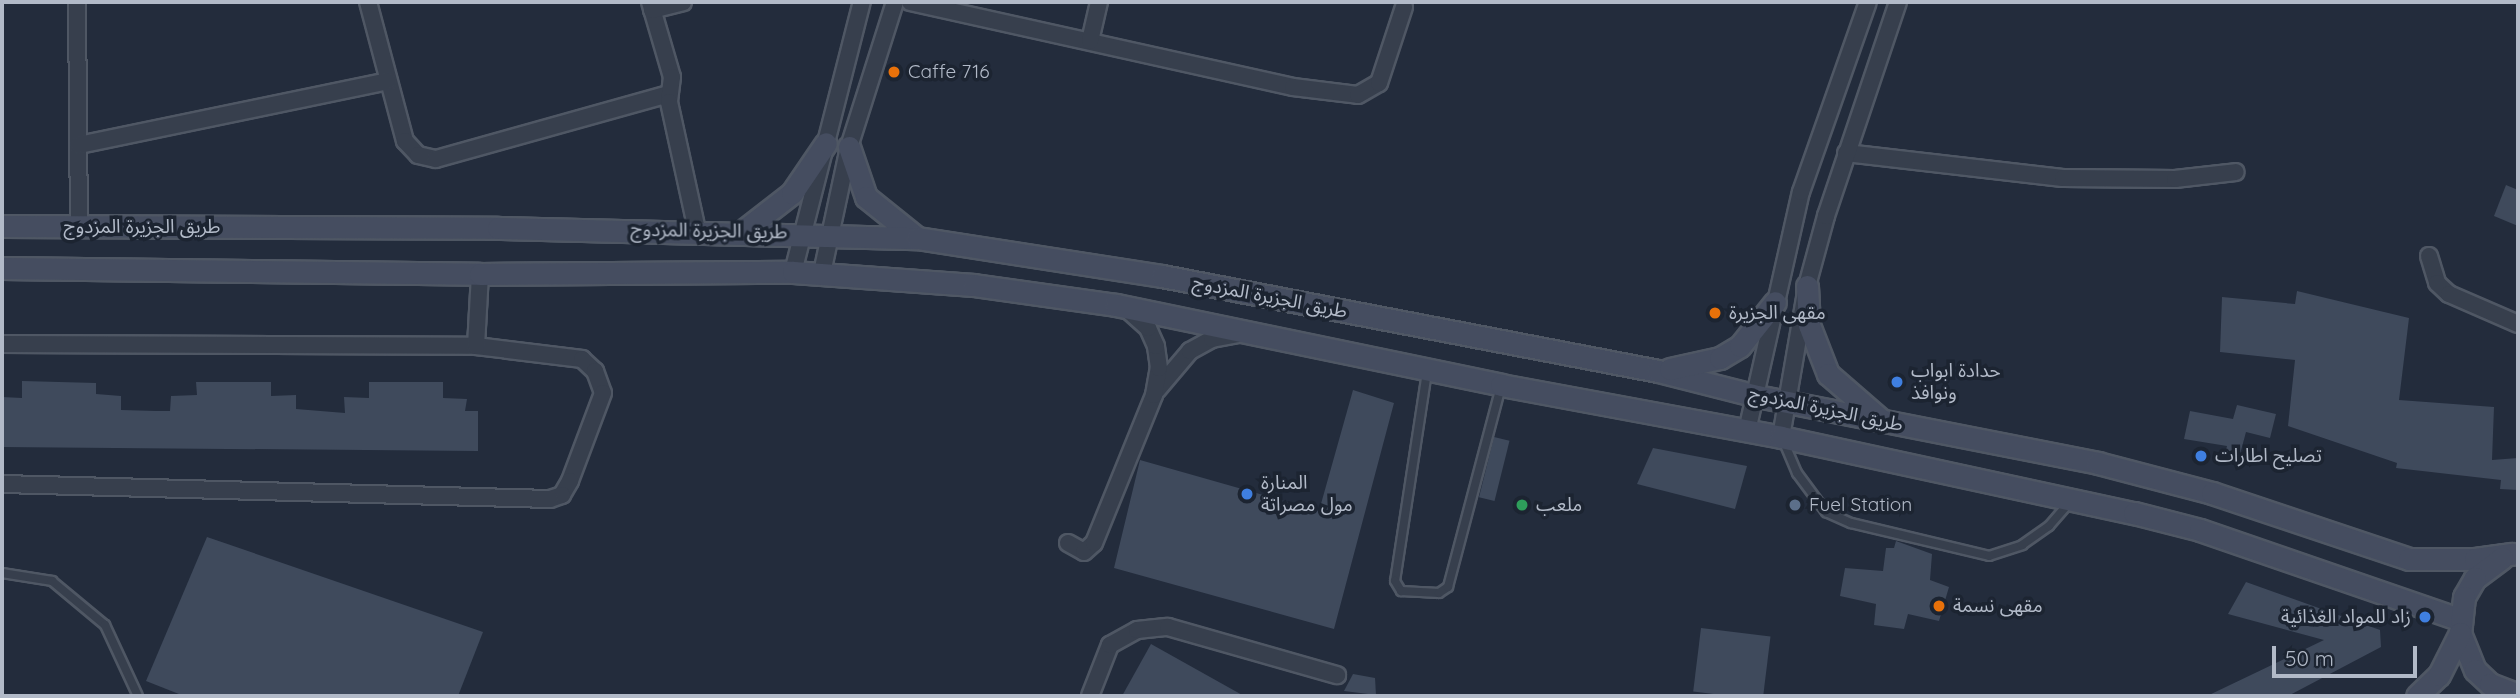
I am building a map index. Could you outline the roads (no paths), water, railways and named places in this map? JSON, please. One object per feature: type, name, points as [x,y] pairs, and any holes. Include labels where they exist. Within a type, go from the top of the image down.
[{"type":"main road","points":[[743,231],[792,193],[826,143]]},
{"type":"main road","points":[[849,147],[866,197],[917,237]]},
{"type":"main road","name":"طريق الجزيرة المزدوج","points":[[2,226],[697,230],[917,237],[1162,276],[1658,371],[1757,396],[2122,469],[2212,493],[2409,559],[2475,559],[2515,553]]},
{"type":"main road","name":"طريق الجزيرة المزدوج","points":[[2,268],[480,274],[793,272],[974,285],[1116,305],[1501,385],[1781,436],[2073,499],[2200,530],[2459,626]]},
{"type":"main road","points":[[1807,286],[1809,324],[1828,374],[1882,421]]},
{"type":"main road","points":[[1658,371],[1720,358],[1740,346],[1775,302]]},
{"type":"main road","points":[[2417,696],[2439,675],[2475,578],[2492,563],[2515,553]]},
{"type":"main road","points":[[2459,626],[2475,670],[2490,684],[2518,695]]},
{"type":"street","points":[[77,2],[79,226]]},
{"type":"street","points":[[368,2],[405,141],[418,155],[436,159],[669,94]]},
{"type":"street","points":[[683,2],[651,6],[672,77],[669,94],[697,230]]},
{"type":"street","points":[[793,272],[862,2]]},
{"type":"street","points":[[822,274],[849,147],[895,2]]},
{"type":"street","points":[[910,2],[1293,87],[1358,95],[1379,83],[1404,7]]},
{"type":"street","points":[[1090,41],[1099,2]]},
{"type":"street","points":[[1747,431],[1801,192],[1868,2]]},
{"type":"street","points":[[1781,436],[1807,286],[1846,153],[1898,2]]},
{"type":"street","points":[[79,145],[388,81]]},
{"type":"street","points":[[1846,153],[2063,178],[2175,179],[2236,172]]},
{"type":"street","points":[[2429,256],[2437,284],[2448,294],[2518,324]]},
{"type":"street","points":[[477,346],[480,274]]},
{"type":"street","points":[[1068,543],[1084,552],[1094,543],[1154,395],[1159,368],[1156,346],[1142,320],[1116,305]]},
{"type":"street","points":[[1154,395],[1175,365],[1204,343],[1221,335],[1270,335]]},
{"type":"street","points":[[2,344],[477,346],[582,359],[595,371],[603,393],[562,495],[550,499],[2,484]]},
{"type":"street","points":[[1090,696],[1110,645],[1137,630],[1168,627],[1337,675]]},
{"type":"lane","points":[[1427,369],[1395,581],[1401,591],[1439,593],[1448,587],[1501,385]]},
{"type":"lane","points":[[1781,436],[1797,473],[1826,512],[1851,523],[1989,556],[2022,545],[2049,526],[2073,499]]},
{"type":"lane","points":[[2,573],[51,581],[105,625],[138,696]]},
{"type":"place","name":"Caffe 716","points":[[894,72]]},
{"type":"place","name":"مقهى الجزيرة","points":[[1715,313]]},
{"type":"place","name":"حدادة ابواب ونوافذ","points":[[1897,382]]},
{"type":"place","name":"تصليح اطارات","points":[[2201,456]]},
{"type":"place","name":"المنارة مول مصراتة","points":[[1247,494]]},
{"type":"place","name":"ملعب","points":[[1522,505]]},
{"type":"place","name":"Fuel Station","points":[[1795,505]]},
{"type":"place","name":"مقهى نسمة","points":[[1939,606]]},
{"type":"place","name":"زاد للمواد الغذائية","points":[[2425,617]]}]
